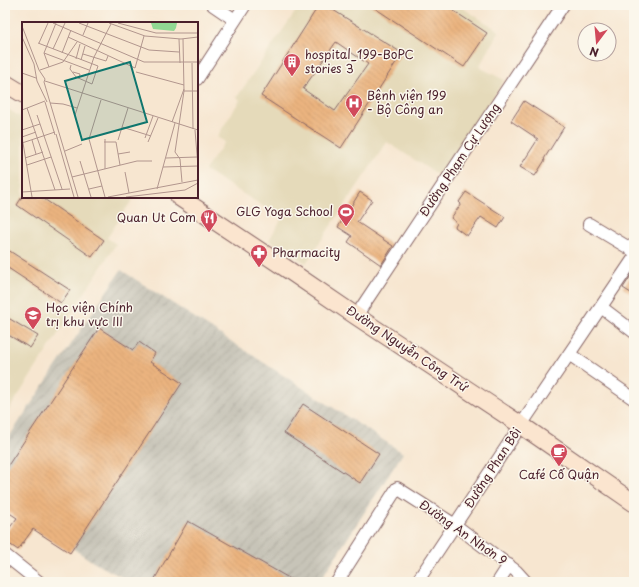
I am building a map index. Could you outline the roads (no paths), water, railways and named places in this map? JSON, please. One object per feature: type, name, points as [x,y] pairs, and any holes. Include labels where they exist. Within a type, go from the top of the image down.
[{"type":"street","points":[[213,5],[235,20]]},
{"type":"street","points":[[198,77],[245,5]]},
{"type":"street","name":"Đường Phạm Cự Lượng","points":[[356,316],[563,5]]},
{"type":"street","points":[[5,83],[22,93]]},
{"type":"street","name":"Đường Nguyễn Công Trứ","points":[[180,198],[521,425],[634,504]]},
{"type":"street","points":[[589,224],[634,251]]},
{"type":"street","name":"Đường Phan Bôi","points":[[417,582],[634,258]]},
{"type":"street","points":[[601,307],[632,331]]},
{"type":"street","points":[[569,354],[634,399]]},
{"type":"street","name":"Đường An Nhơn 9","points":[[337,582],[396,488],[455,525],[516,570],[526,582]]},
{"type":"street","points":[[5,555],[39,582]]},
{"type":"street","points":[[498,582],[509,565]]},
{"type":"place","name":"hospital_199-BoPC stories 3","points":[[292,77]]},
{"type":"place","name":"Bệnh viện 199 - Bộ Công an","points":[[354,118]]},
{"type":"place","name":"GLG Yoga School","points":[[346,227]]},
{"type":"place","name":"Quan Ut Com","points":[[209,233]]},
{"type":"place","name":"Pharmacity","points":[[259,268]]},
{"type":"place","name":"Học viện Chính trị khu vực III","points":[[33,330]]},
{"type":"place","name":"Café Cố Quận","points":[[559,467]]}]
